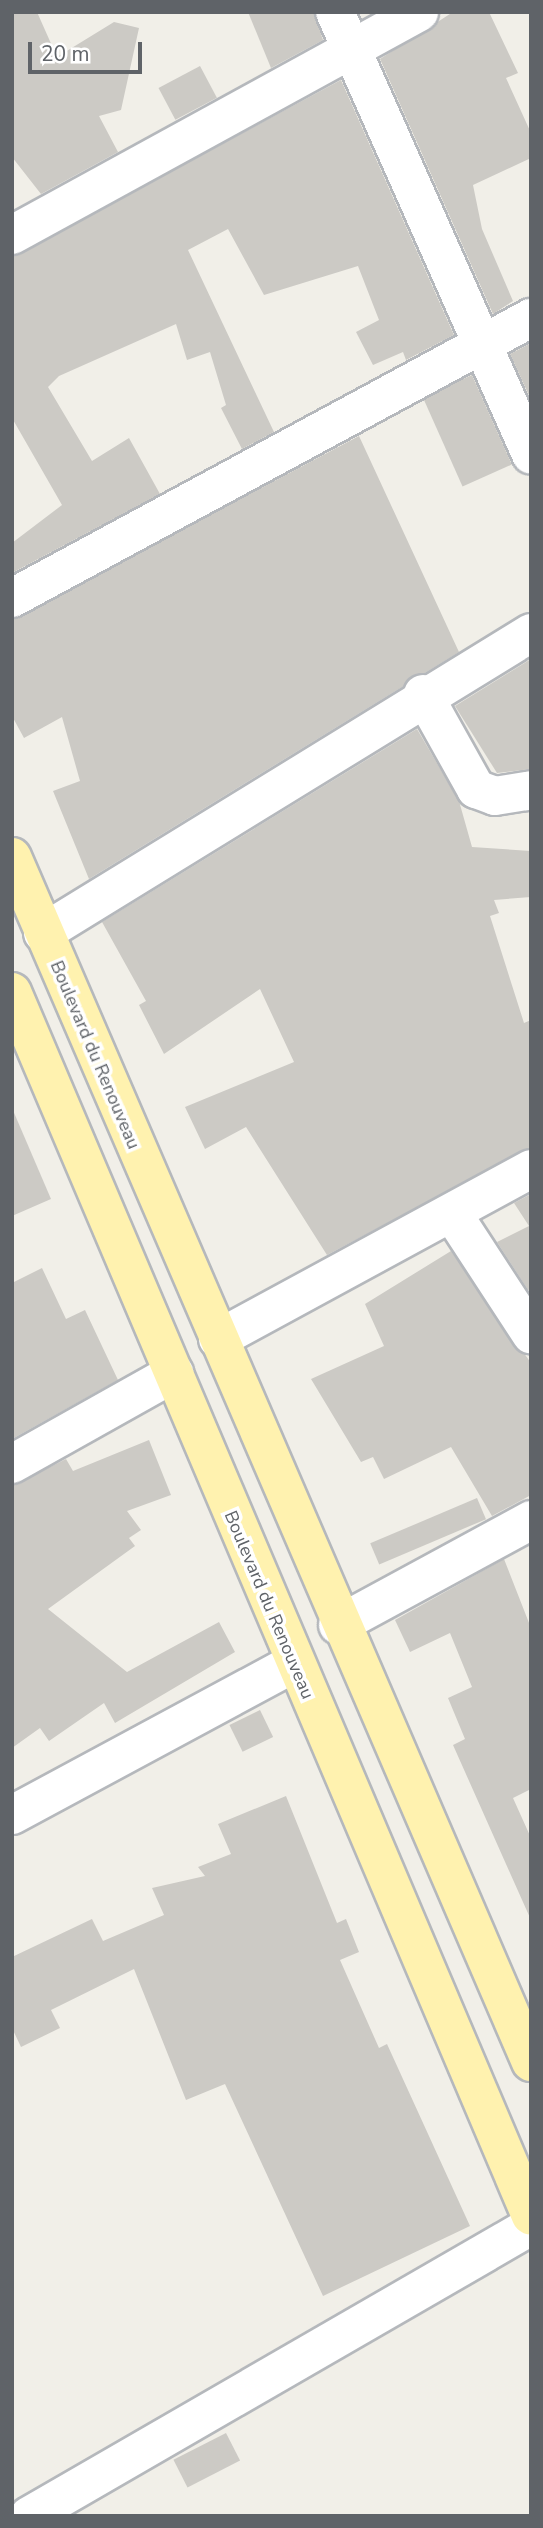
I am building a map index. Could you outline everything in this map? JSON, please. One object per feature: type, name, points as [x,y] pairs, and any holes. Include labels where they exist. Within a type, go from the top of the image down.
[{"type":"main road","name":"Boulevard du Renouveau","points":[[12,857],[338,1625],[531,2062]]},
{"type":"main road","name":"Boulevard du Renouveau","points":[[12,992],[174,1373],[293,1664],[531,2216]]},
{"type":"street","points":[[335,12],[531,455]]},
{"type":"street","points":[[12,235],[419,12]]},
{"type":"street","points":[[12,598],[531,318]]},
{"type":"street","points":[[43,933],[423,694],[531,633]]},
{"type":"street","points":[[423,694],[476,789],[495,796],[531,790]]},
{"type":"street","points":[[218,1339],[531,1169]]},
{"type":"street","points":[[452,1213],[531,1334]]},
{"type":"street","points":[[12,1464],[174,1373]]},
{"type":"street","points":[[338,1625],[531,1520]]},
{"type":"street","points":[[12,1815],[293,1664]]},
{"type":"street","points":[[29,2516],[531,2225]]},
{"type":"building","points":[[12,12],[37,12],[57,57],[114,22],[139,28],[121,110],[99,116],[118,152],[41,194],[12,157]]},
{"type":"building","points":[[248,12],[314,12],[323,40],[271,68]]},
{"type":"building","points":[[453,12],[489,12],[518,73],[506,78],[531,133],[531,158],[473,185],[482,229],[513,301],[493,314],[380,59]]},
{"type":"building","points":[[200,66],[217,98],[175,120],[159,88]]},
{"type":"building","points":[[341,80],[454,335],[406,360],[403,352],[373,365],[356,332],[379,320],[358,266],[264,295],[228,229],[188,250],[274,432],[242,449],[221,408],[226,405],[210,352],[187,360],[176,324],[59,376],[48,387],[92,461],[129,438],[160,494],[12,573],[12,543],[62,505],[12,418],[12,257]]},
{"type":"building","points":[[531,343],[531,400],[510,354]]},
{"type":"building","points":[[472,375],[512,465],[463,486],[423,397]]},
{"type":"building","points":[[359,436],[459,652],[89,879],[53,791],[80,781],[62,717],[24,738],[12,716],[12,620]]},
{"type":"building","points":[[531,659],[531,769],[497,773],[455,706]]},
{"type":"building","points":[[417,729],[459,801],[472,847],[531,851],[531,897],[494,900],[499,913],[490,916],[524,1023],[531,1020],[531,1147],[327,1255],[246,1127],[205,1149],[185,1107],[294,1062],[260,989],[164,1054],[139,1005],[146,1001],[102,922]]},
{"type":"building","points":[[12,1108],[51,1199],[12,1216]]},
{"type":"building","points":[[531,1194],[531,1289],[528,1290],[497,1242],[529,1226],[514,1203]]},
{"type":"building","points":[[451,1251],[531,1363],[531,1495],[492,1516],[451,1447],[384,1479],[373,1457],[361,1462],[311,1379],[384,1346],[365,1304]]},
{"type":"building","points":[[42,1268],[66,1319],[85,1310],[118,1380],[12,1439],[12,1283]]},
{"type":"building","points":[[149,1440],[171,1495],[127,1511],[141,1530],[129,1538],[135,1546],[48,1609],[127,1672],[219,1622],[235,1652],[115,1723],[104,1703],[49,1741],[40,1728],[12,1748],[12,1486],[66,1459],[73,1471]]},
{"type":"building","points":[[477,1498],[486,1519],[379,1564],[370,1543]]},
{"type":"building","points":[[504,1559],[531,1628],[531,1789],[513,1798],[531,1838],[531,1920],[453,1745],[465,1739],[448,1698],[472,1687],[450,1633],[410,1652],[395,1620]]},
{"type":"building","points":[[260,1710],[273,1737],[243,1752],[229,1725]]},
{"type":"building","points":[[286,1796],[337,1923],[346,1919],[359,1952],[340,1960],[379,2048],[387,2044],[470,2226],[323,2296],[225,2084],[186,2100],[134,1969],[51,2010],[60,2028],[21,2047],[12,2028],[12,1957],[92,1919],[103,1941],[164,1915],[152,1888],[205,1876],[198,1867],[231,1854],[218,1824]]},
{"type":"building","points":[[226,2433],[240,2461],[188,2487],[173,2460]]}]
